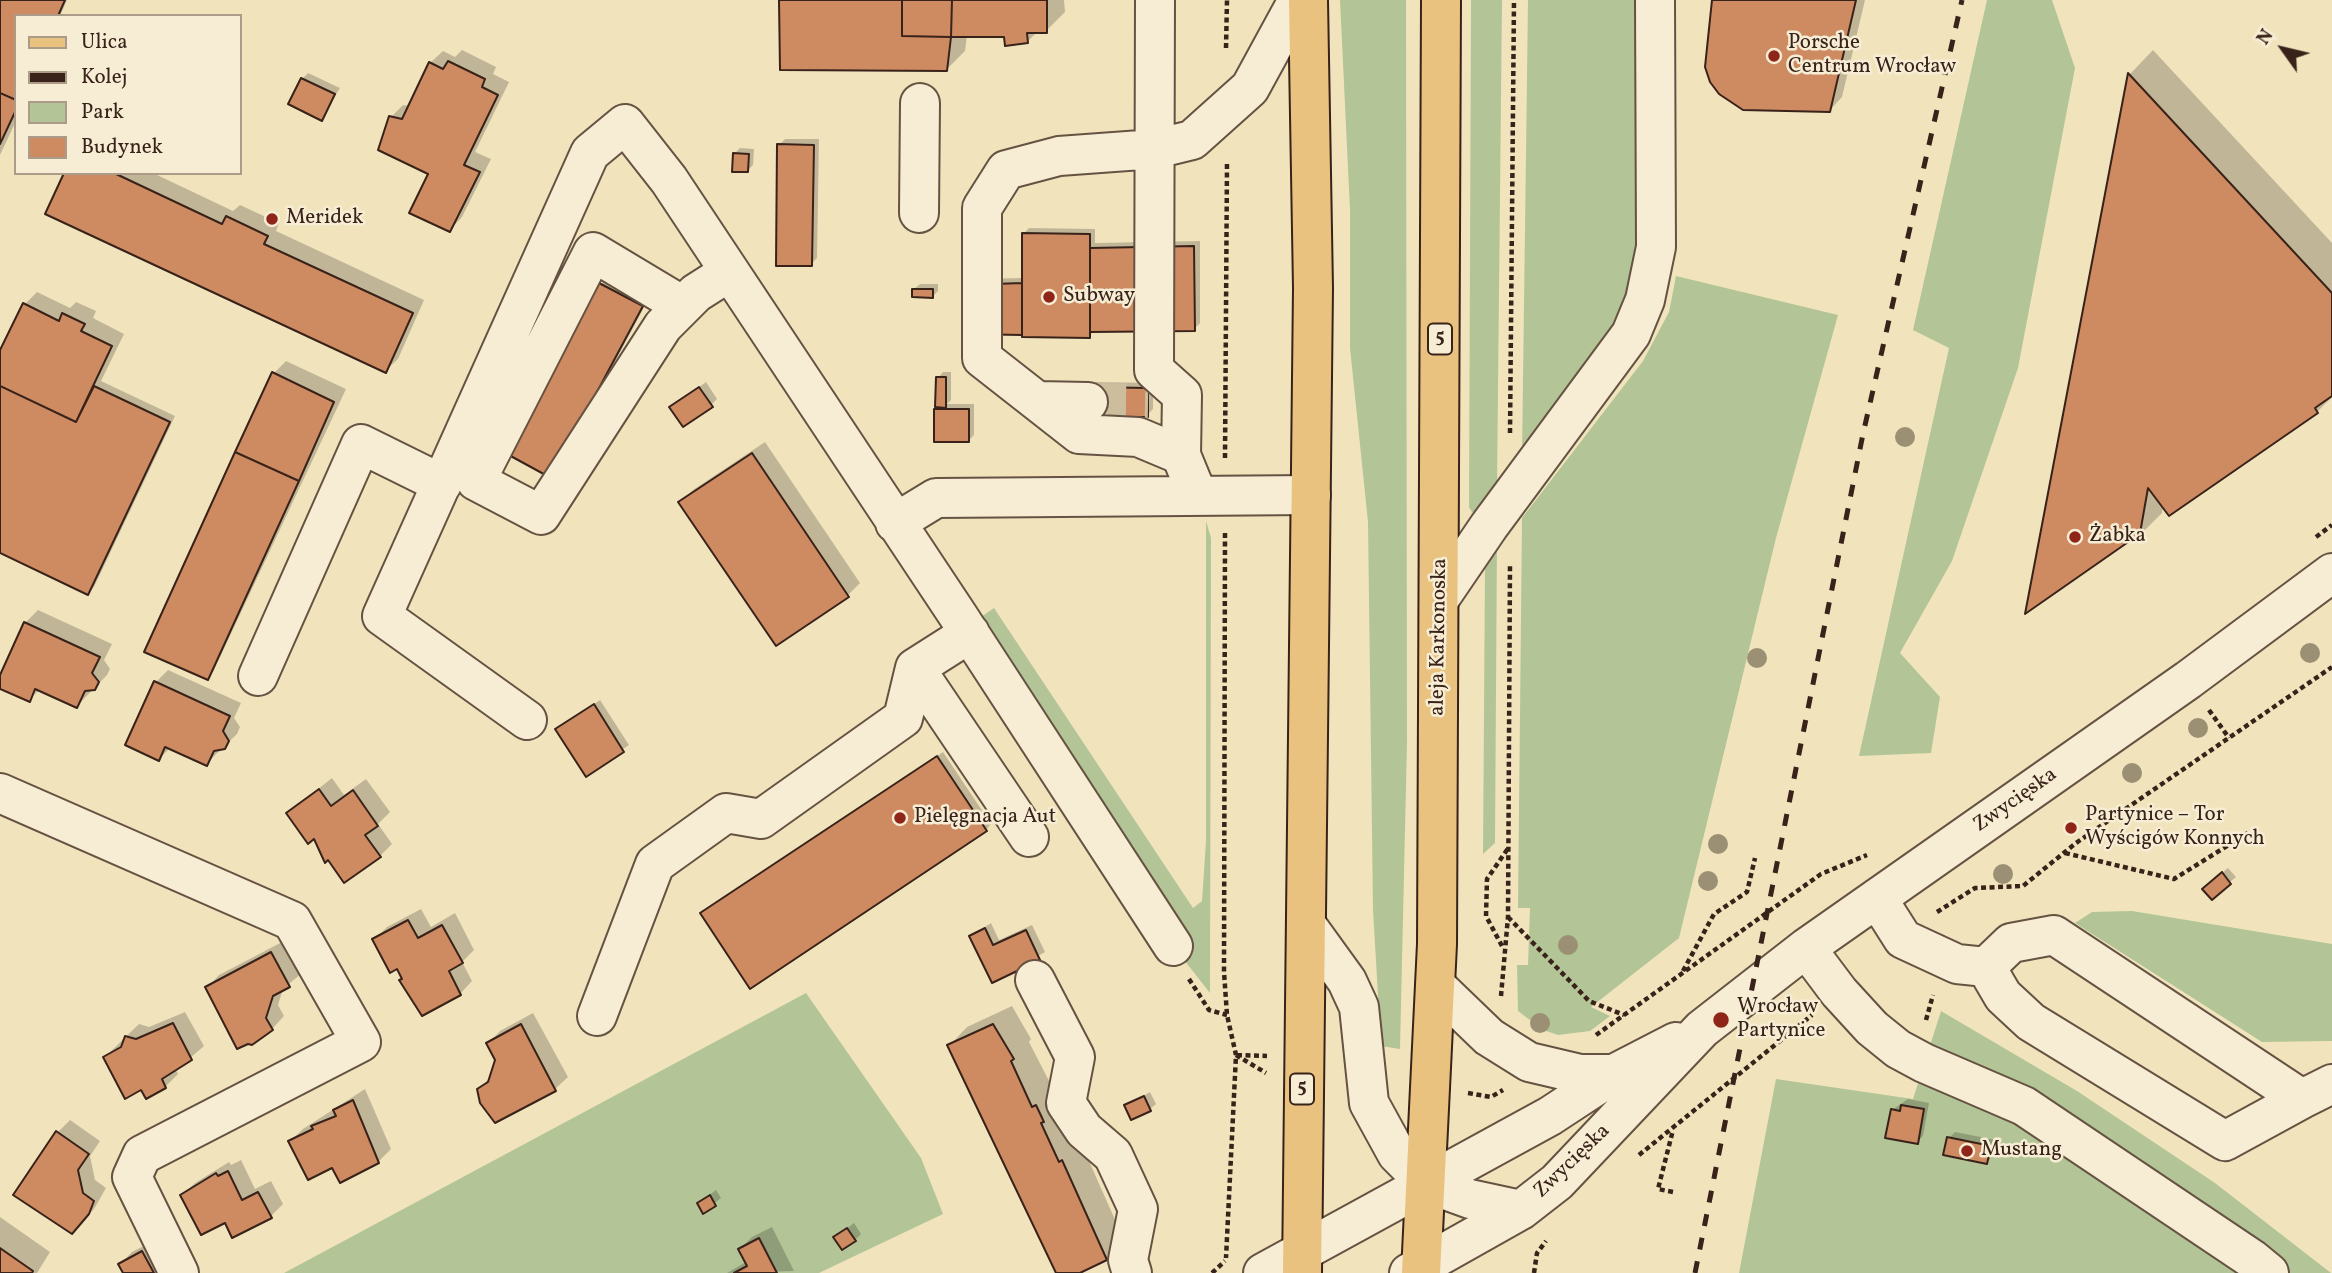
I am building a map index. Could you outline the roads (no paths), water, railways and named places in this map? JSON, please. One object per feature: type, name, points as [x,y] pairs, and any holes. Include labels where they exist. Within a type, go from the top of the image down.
[{"type":"main road","name":"5","points":[[1301,1262],[1302,1069],[1308,927],[1313,288],[1308,0]]},
{"type":"main road","name":"aleja Karkonoska","points":[[1417,1271],[1426,1183],[1436,986],[1441,0]]},
{"type":"street","points":[[1155,0],[1154,370],[1182,395],[1165,403],[1181,455],[1197,494]]},
{"type":"street","points":[[1181,455],[1138,437],[1079,434],[982,358],[982,208],[1006,170],[1059,156],[1155,149],[1192,140],[1250,88],[1298,0]]},
{"type":"street","points":[[1440,598],[1489,526],[1630,334],[1645,300],[1656,247],[1655,0]]},
{"type":"street","points":[[919,213],[920,103]]},
{"type":"street","points":[[527,720],[382,616],[590,153],[625,124],[669,180],[970,633],[1173,946]]},
{"type":"street","points":[[683,306],[593,252],[476,481],[541,515],[663,326],[683,306],[729,272]]},
{"type":"street","points":[[1038,401],[1088,402]]},
{"type":"street","points":[[258,676],[361,444],[442,484]]},
{"type":"street","points":[[895,523],[936,498],[1311,495]]},
{"type":"street","name":"Zwycięska","points":[[1417,1271],[1521,1210],[1558,1182],[1702,1029],[1806,948],[2189,680],[2332,573]]},
{"type":"street","points":[[597,1016],[655,864],[726,813],[761,818],[903,718],[915,668],[970,633]]},
{"type":"street","points":[[915,668],[1029,837]]},
{"type":"street","points":[[0,793],[292,921],[361,1042],[142,1155],[132,1177],[179,1273]]},
{"type":"street","points":[[1877,898],[1903,939],[1957,964],[1986,967],[2011,943],[2054,935],[2317,1091]]},
{"type":"street","points":[[1308,927],[1347,981],[1359,1007],[1365,1079],[1378,1124],[1397,1154],[1426,1183],[1470,1199],[1521,1210]]},
{"type":"street","points":[[1806,948],[1839,992],[1871,1028],[1898,1049],[2024,1106],[2219,1236],[2269,1273]]},
{"type":"street","points":[[1986,967],[2003,996],[2031,1022],[2225,1141],[2317,1091]]},
{"type":"street","points":[[1035,980],[1075,1058],[1066,1103],[1084,1130],[1113,1155],[1138,1209],[1128,1260],[1132,1273]]},
{"type":"street","points":[[1436,986],[1489,1037],[1529,1062],[1580,1074],[1614,1074]]},
{"type":"street","name":"Zwycięska","points":[[1263,1273],[1301,1262],[1426,1183],[1550,1116],[1614,1074],[1702,1029]]},
{"type":"tunnel","points":[[1088,402],[1148,403]]},
{"type":"railway","points":[[1695,1273],[1863,434],[1962,0]]},
{"type":"place","name":"Porsche Centrum Wrocław","points":[[1774,56]]},
{"type":"place","name":"Meridek","points":[[272,219]]},
{"type":"place","name":"Subway","points":[[1049,297]]},
{"type":"place","name":"Żabka","points":[[2075,537]]},
{"type":"place","name":"Pielęgnacja Aut","points":[[900,818]]},
{"type":"place","name":"Partynice – Tor Wyścigów Konnych","points":[[2071,828]]},
{"type":"place","name":"Wrocław Partynice","points":[[1721,1020]]},
{"type":"place","name":"Mustang","points":[[1967,1151]]}]
